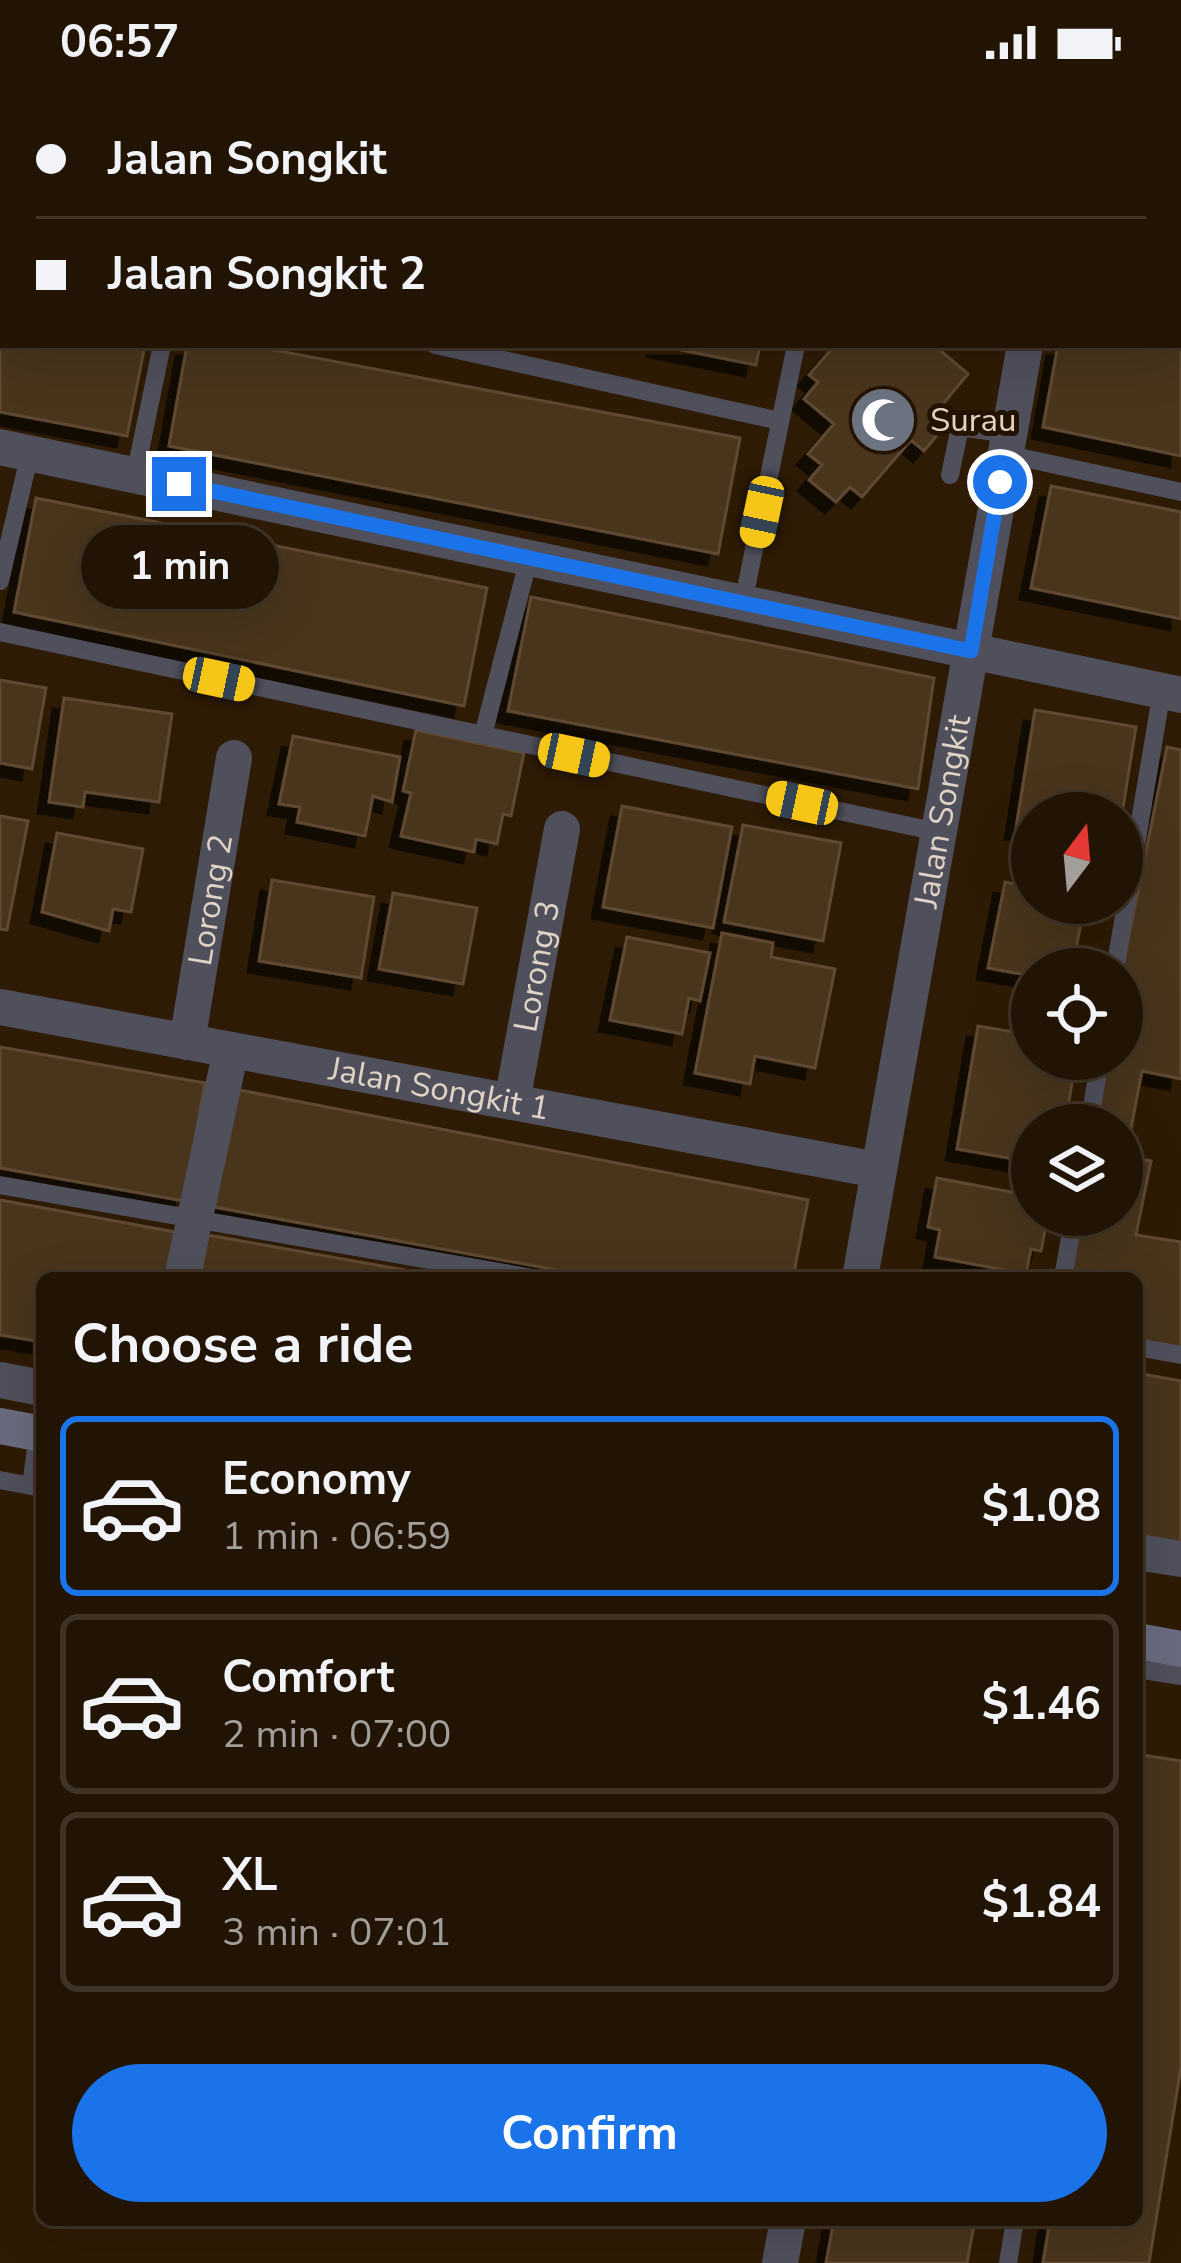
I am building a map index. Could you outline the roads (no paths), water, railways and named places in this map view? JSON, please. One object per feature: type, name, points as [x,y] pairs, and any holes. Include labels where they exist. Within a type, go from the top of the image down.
[{"type":"street","name":"Jalan Songkit","points":[[861,1272],[1024,348]]},
{"type":"street","points":[[15,450],[1172,693]]},
{"type":"street","name":"Lorong 2","points":[[187,1042],[234,758]]},
{"type":"street","name":"Lorong 3","points":[[512,1102],[562,829]]},
{"type":"street","name":"Jalan Songkit 1","points":[[0,1007],[878,1170]]},
{"type":"street","points":[[183,1272],[231,1050]]},
{"type":"street","points":[[0,1380],[36,1387]]},
{"type":"street","points":[[0,1426],[36,1432]]},
{"type":"street","points":[[1143,1553],[1181,1559]]},
{"type":"street","points":[[1143,1642],[1181,1649]]},
{"type":"street","points":[[780,2263],[787,2226]]},
{"type":"lane","points":[[135,475],[161,348]]},
{"type":"lane","points":[[449,348],[781,421]]},
{"type":"lane","points":[[743,603],[795,348]]},
{"type":"lane","points":[[950,475],[960,427],[1181,492]]},
{"type":"lane","points":[[0,581],[15,450]]},
{"type":"lane","points":[[483,735],[529,558]]},
{"type":"lane","points":[[0,632],[938,832]]},
{"type":"lane","points":[[1119,948],[1172,693]]},
{"type":"lane","points":[[0,1185],[498,1272]]},
{"type":"lane","points":[[1064,1272],[1070,1236]]},
{"type":"lane","points":[[1143,1348],[1181,1355]]},
{"type":"lane","points":[[0,1480],[36,1487]]},
{"type":"lane","points":[[1143,1670],[1181,1676]]},
{"type":"lane","points":[[1008,2263],[1014,2226]]},
{"type":"place","name":"Surau","points":[[883,420]]}]
